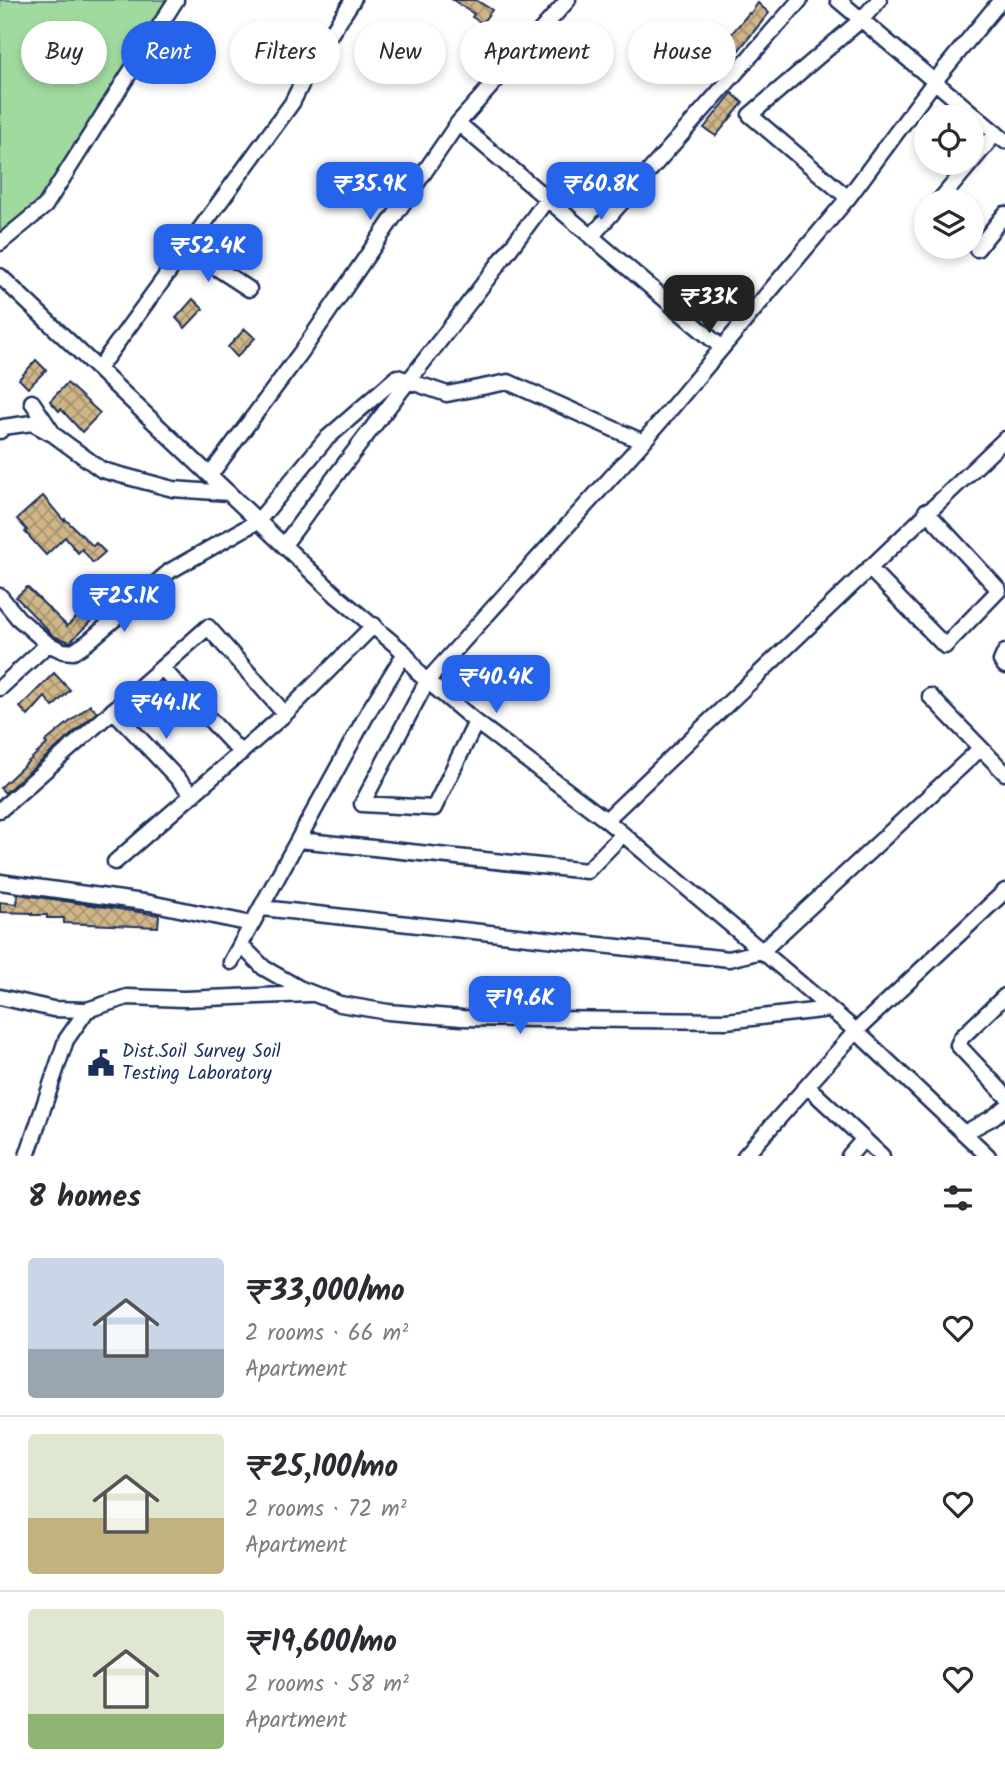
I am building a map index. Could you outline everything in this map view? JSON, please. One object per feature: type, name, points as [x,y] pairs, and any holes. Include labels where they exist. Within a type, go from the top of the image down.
[{"type":"street","points":[[0,243],[45,206],[176,0]]},
{"type":"street","points":[[98,369],[292,103],[314,60],[353,0]]},
{"type":"street","points":[[210,475],[302,351],[458,123],[568,0]]},
{"type":"street","points":[[592,237],[800,0]]},
{"type":"street","points":[[838,0],[1000,137],[984,151]]},
{"type":"street","points":[[848,198],[750,115],[862,19],[879,0]]},
{"type":"street","points":[[476,722],[434,808],[362,804],[428,681],[643,442],[848,198],[934,82],[1001,0]]},
{"type":"street","points":[[458,123],[721,348]]},
{"type":"street","points":[[949,189],[961,175]]},
{"type":"street","points":[[284,545],[547,199]]},
{"type":"street","points":[[984,240],[1005,214]]},
{"type":"street","points":[[186,248],[249,289]]},
{"type":"street","points":[[0,276],[337,596],[405,653],[419,674],[476,722],[606,820],[762,951],[856,1031],[988,1156]]},
{"type":"street","points":[[0,596],[18,618],[48,644],[73,652],[170,571],[258,521],[325,440],[397,377],[447,394],[508,382],[643,442]]},
{"type":"street","points":[[32,402],[54,435]]},
{"type":"street","points":[[0,431],[3,427],[32,423],[54,435],[102,470],[173,489],[229,493]]},
{"type":"street","points":[[606,820],[926,511],[1005,439]]},
{"type":"street","points":[[869,568],[945,646],[999,590],[926,511]]},
{"type":"street","points":[[115,862],[285,714],[374,625]]},
{"type":"street","points":[[0,810],[208,627],[285,714]]},
{"type":"street","points":[[0,688],[48,644]]},
{"type":"street","points":[[1005,652],[1001,661],[1005,666]]},
{"type":"street","points":[[231,962],[370,709],[405,653]]},
{"type":"street","points":[[162,668],[241,753]]},
{"type":"street","points":[[930,696],[1005,773]]},
{"type":"street","points":[[113,710],[193,795]]},
{"type":"street","points":[[262,908],[729,959],[762,951],[981,748]]},
{"type":"street","points":[[299,840],[587,871],[623,834]]},
{"type":"street","points":[[0,882],[150,903],[253,924]]},
{"type":"street","points":[[745,1156],[856,1031],[1005,891]]},
{"type":"street","points":[[241,944],[264,968],[299,988],[340,1004],[364,1008],[462,1018],[726,1021],[830,1009]]},
{"type":"street","points":[[0,997],[53,1009],[87,1010],[127,997],[184,999],[314,994]]},
{"type":"street","points":[[1005,996],[962,1037],[958,1045],[1005,1095]]},
{"type":"street","points":[[27,1156],[66,1040],[87,1010]]},
{"type":"street","points":[[807,1086],[882,1156]]},
{"type":"street","points":[[964,1133],[1005,1108]]},
{"type":"street","points":[[849,1156],[864,1139]]},
{"type":"green space","points":[[0,0],[176,0],[163,21],[121,21],[123,84],[45,206],[0,243]]},
{"type":"building","points":[[453,0],[476,0],[492,10],[484,21],[472,17],[474,14]]},
{"type":"building","points":[[758,3],[769,13],[736,53],[736,28]]},
{"type":"building","points":[[732,93],[743,103],[716,136],[704,128]]},
{"type":"building","points":[[239,245],[249,255],[236,269],[224,261]]},
{"type":"building","points":[[193,299],[203,309],[185,328],[176,318]]},
{"type":"building","points":[[245,329],[255,338],[237,357],[228,347]]},
{"type":"building","points":[[36,360],[46,370],[28,388],[19,379]]},
{"type":"building","points":[[67,383],[100,413],[82,432],[50,401]]},
{"type":"building","points":[[43,496],[64,521],[65,519],[93,546],[96,543],[105,552],[93,563],[82,549],[78,553],[65,537],[46,555],[25,532],[27,530],[17,519]]},
{"type":"building","points":[[27,587],[67,626],[82,612],[91,621],[70,642],[53,636],[16,597]]},
{"type":"building","points":[[54,673],[70,690],[53,707],[45,697],[28,716],[20,707]]},
{"type":"building","points":[[90,705],[97,712],[5,793],[0,788],[47,744],[45,742]]},
{"type":"building","points":[[18,894],[159,915],[158,927],[64,923],[64,918],[47,918],[47,915],[0,912],[0,902],[17,904]]},
{"type":"place","name":"Dist.Soil Survey Soil Testing Laboratory","points":[[101,1063]]}]
